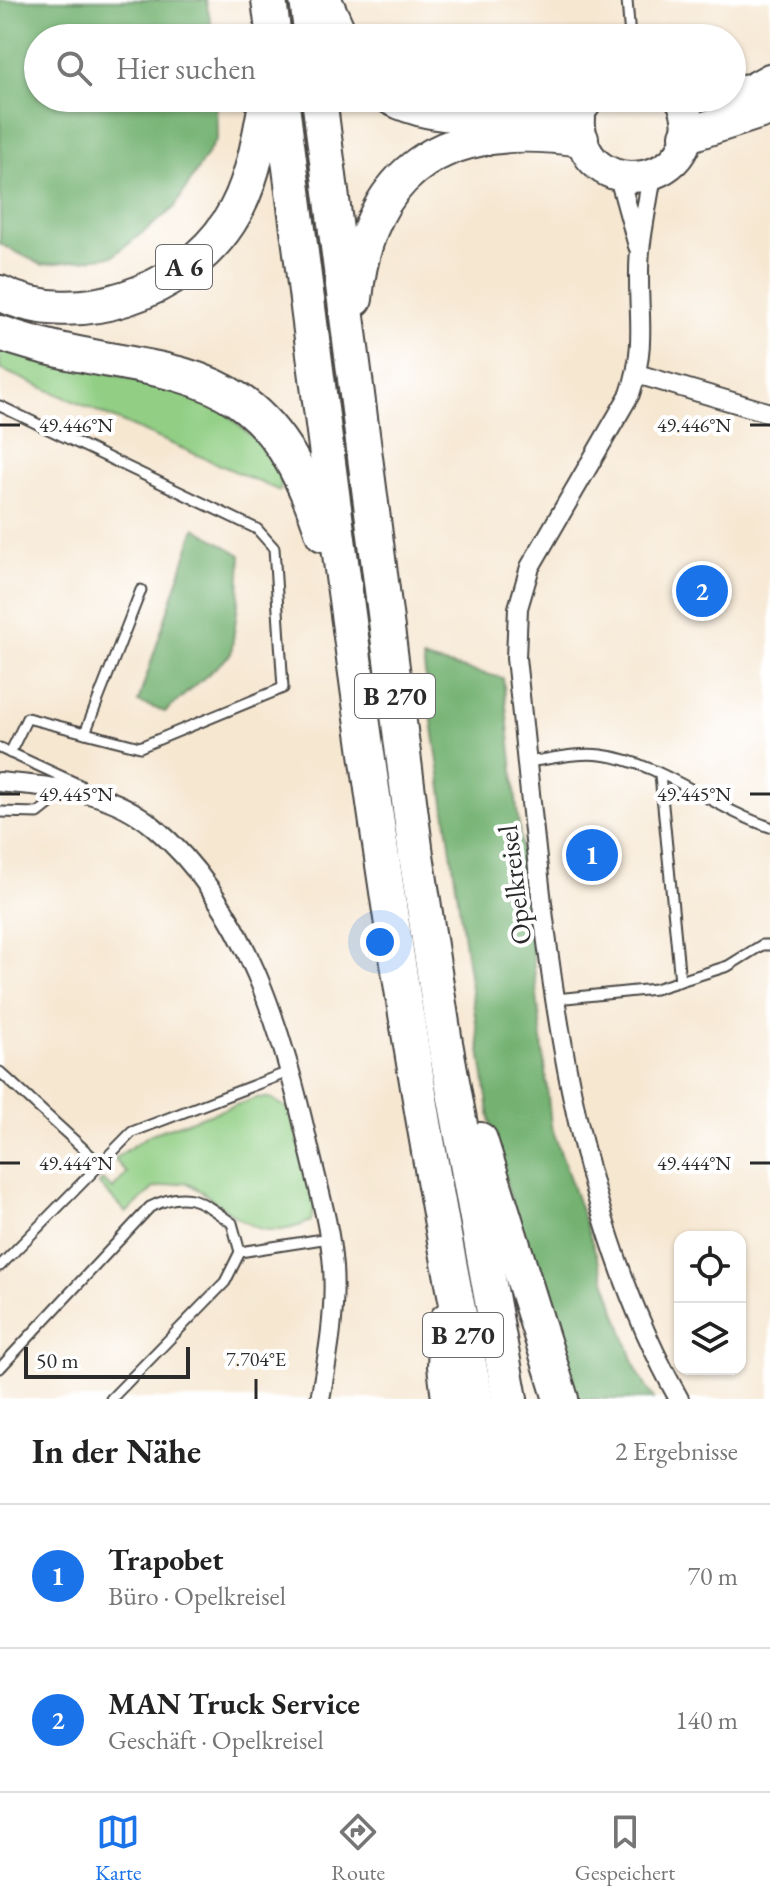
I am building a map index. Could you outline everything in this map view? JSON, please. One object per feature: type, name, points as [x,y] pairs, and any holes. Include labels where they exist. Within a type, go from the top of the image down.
[{"type":"highway","points":[[307,0],[310,24]]},
{"type":"highway","points":[[324,0],[335,24]]},
{"type":"highway","points":[[746,92],[770,81]]},
{"type":"highway","points":[[687,135],[770,108]]},
{"type":"highway","name":"A 6","points":[[0,293],[14,300],[50,307],[87,307],[128,297],[166,281],[200,255],[229,223],[246,187],[264,112]]},
{"type":"highway","name":"B 270","points":[[283,112],[388,903],[450,1271],[476,1399]]},
{"type":"highway","name":"B 270","points":[[321,112],[378,577],[445,1043],[510,1399]]},
{"type":"highway","points":[[439,112],[464,115],[490,112]]},
{"type":"highway","points":[[351,348],[356,290],[371,227],[407,173],[435,151],[473,138],[545,135],[581,139]]},
{"type":"highway","name":"B 270","points":[[0,333],[66,350],[154,365],[201,380],[235,397],[266,422],[287,448],[304,479],[350,626]]},
{"type":"highway","points":[[445,1043],[492,1177],[510,1245],[561,1399]]},
{"type":"highway","points":[[449,1399],[445,1366],[450,1271]]},
{"type":"main road","points":[[584,112],[581,139],[589,156],[602,169],[619,177],[652,175],[668,166],[680,152],[687,135],[686,112]]},
{"type":"street","name":"Opelkreisel","points":[[652,175],[640,253],[642,324],[637,374],[630,394],[530,567],[518,608],[516,658],[556,999],[575,1120],[634,1309],[679,1399]]},
{"type":"street","name":"Opelkreisel","points":[[619,177],[640,253]]},
{"type":"street","points":[[637,374],[770,413]]},
{"type":"street","points":[[0,782],[97,794],[152,826],[200,874],[251,962],[291,1071],[329,1238],[333,1268],[331,1306],[328,1357],[320,1399]]},
{"type":"lane","points":[[627,0],[629,24]]},
{"type":"lane","points":[[0,406],[257,529],[274,548],[283,688],[140,747],[27,718],[10,753]]},
{"type":"lane","points":[[85,733],[141,590]]},
{"type":"lane","points":[[0,748],[97,794]]},
{"type":"lane","points":[[528,762],[598,754],[634,761],[739,817],[770,827]]},
{"type":"lane","points":[[660,775],[680,981]]},
{"type":"lane","points":[[0,812],[38,813],[67,790]]},
{"type":"lane","points":[[556,999],[655,989],[728,966],[762,945],[770,945]]},
{"type":"lane","points":[[0,1266],[132,1132],[291,1071]]},
{"type":"lane","points":[[0,1072],[100,1164]]},
{"type":"lane","points":[[0,1368],[150,1207],[173,1196],[201,1202],[232,1223],[240,1252],[225,1282],[111,1399]]},
{"type":"lane","points":[[240,1252],[329,1238]]},
{"type":"green space","points":[[0,0],[206,0],[211,24],[24,24],[24,112],[216,112],[217,138],[174,208],[113,256],[42,265],[0,244]]},
{"type":"green space","points":[[0,343],[213,401],[284,466],[280,491],[0,369]]},
{"type":"green space","points":[[195,528],[241,555],[231,654],[165,712],[138,702]]},
{"type":"green space","points":[[423,659],[503,678],[551,1125],[637,1371],[654,1399],[576,1399],[494,1146]]},
{"type":"green space","points":[[257,1098],[270,1098],[290,1110],[315,1205],[311,1221],[290,1228],[258,1228],[244,1222],[186,1182],[154,1188],[126,1213],[99,1184],[102,1180],[113,1189],[127,1173],[114,1159],[151,1134]]},
{"type":"place","name":"MAN Truck Service","points":[[702,591]]},
{"type":"place","name":"Trapobet","points":[[592,855]]}]
